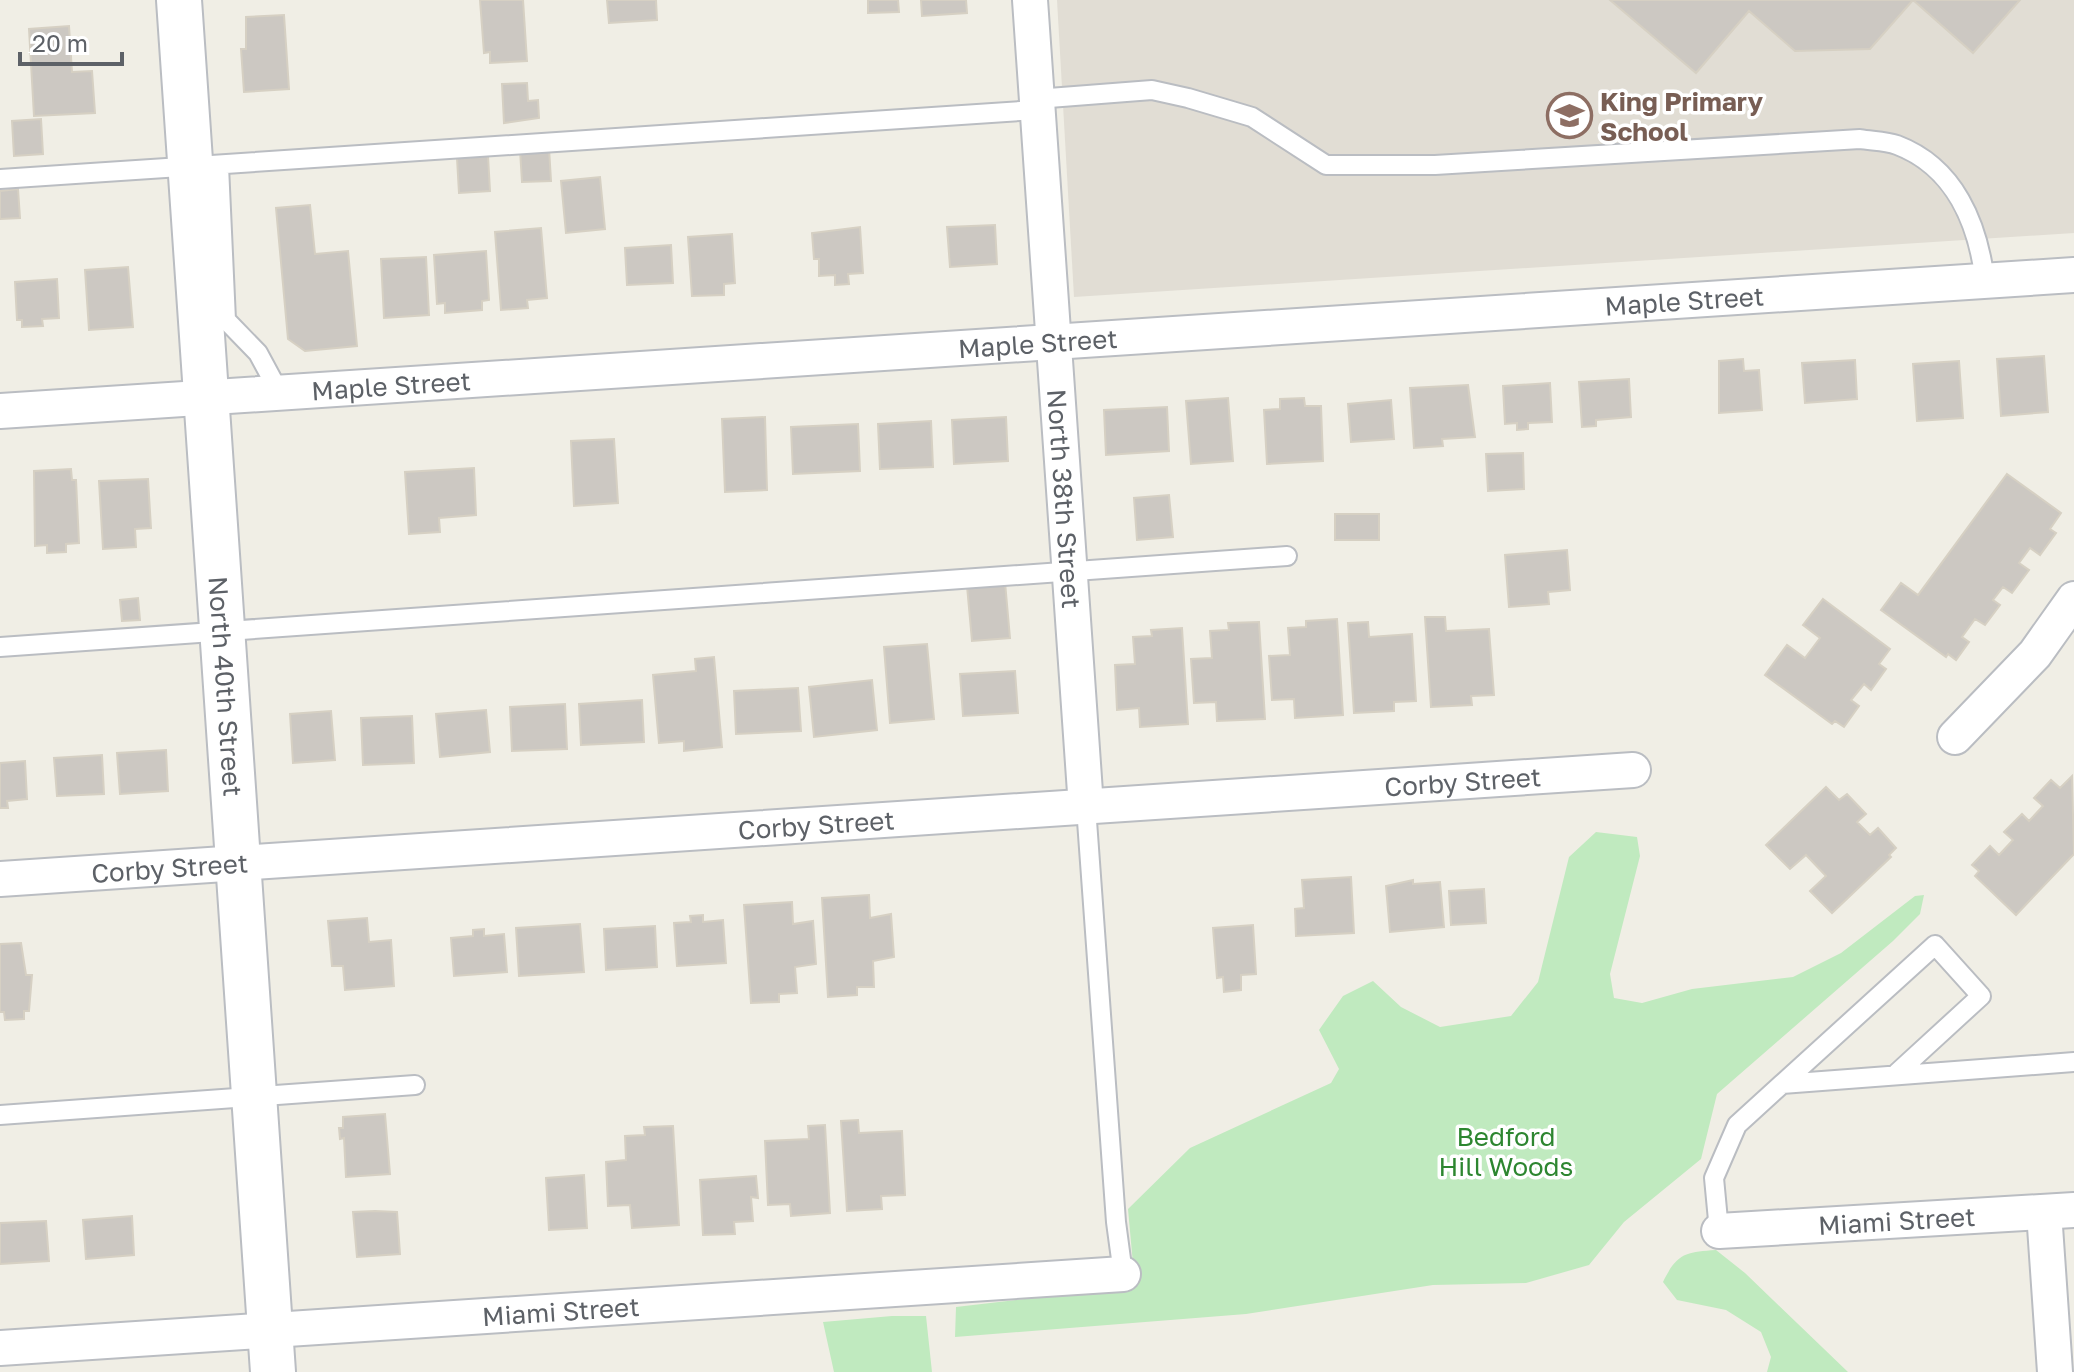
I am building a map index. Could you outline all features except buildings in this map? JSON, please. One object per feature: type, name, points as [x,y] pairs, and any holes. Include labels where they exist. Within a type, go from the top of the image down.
[{"type":"street","name":"North 40th Street","points":[[179,0],[204,167],[213,321],[204,397],[273,1372]]},
{"type":"street","name":"North 38th Street","points":[[1030,0],[1086,807]]},
{"type":"street","name":"Maple Street","points":[[0,411],[2074,275]]},
{"type":"street","points":[[1955,737],[2035,654],[2074,599]]},
{"type":"street","name":"Corby Street","points":[[0,879],[1633,770]]},
{"type":"street","points":[[2055,1372],[2059,1211]]},
{"type":"street","name":"Miami Street","points":[[1719,1231],[2059,1211]]},
{"type":"street","name":"Miami Street","points":[[0,1348],[1123,1274]]},
{"type":"lane","points":[[0,179],[204,167],[1036,105],[1152,90],[1252,117],[1326,165],[1435,165],[1860,139],[1897,145],[1939,170],[1969,213],[1979,243],[1985,281]]},
{"type":"lane","points":[[213,321],[258,353],[279,392]]},
{"type":"lane","points":[[0,647],[1287,556]]},
{"type":"lane","points":[[1086,807],[1123,1274]]},
{"type":"lane","points":[[1719,1231],[1714,1178],[1737,1125],[1935,945],[1981,996],[1897,1073]]},
{"type":"lane","points":[[1782,1084],[2074,1062]]},
{"type":"lane","points":[[0,1115],[415,1085]]},
{"type":"shaded area","name":"King Primary School","points":[[1057,0],[2074,0],[2074,233],[1074,297]]},
{"type":"green space","name":"Bedford Hill Woods","points":[[1596,832],[1637,837],[1640,856],[1610,974],[1614,998],[1642,1003],[1692,989],[1793,977],[1841,953],[1915,896],[1924,895],[1920,914],[1893,941],[1717,1094],[1701,1159],[1624,1222],[1589,1265],[1526,1283],[1433,1285],[1246,1314],[955,1337],[956,1307],[1135,1286],[1128,1209],[1190,1148],[1331,1083],[1339,1069],[1319,1030],[1343,996],[1373,981],[1401,1007],[1440,1027],[1511,1016],[1538,982],[1569,857]]},
{"type":"green space","points":[[1716,1250],[1745,1273],[1848,1372],[1767,1372],[1771,1357],[1761,1332],[1726,1310],[1677,1300],[1663,1282],[1673,1265],[1690,1253]]},
{"type":"green space","points":[[926,1316],[932,1372],[834,1372],[823,1322]]},
{"type":"place","name":"King Primary School","points":[[1569,116]]}]
